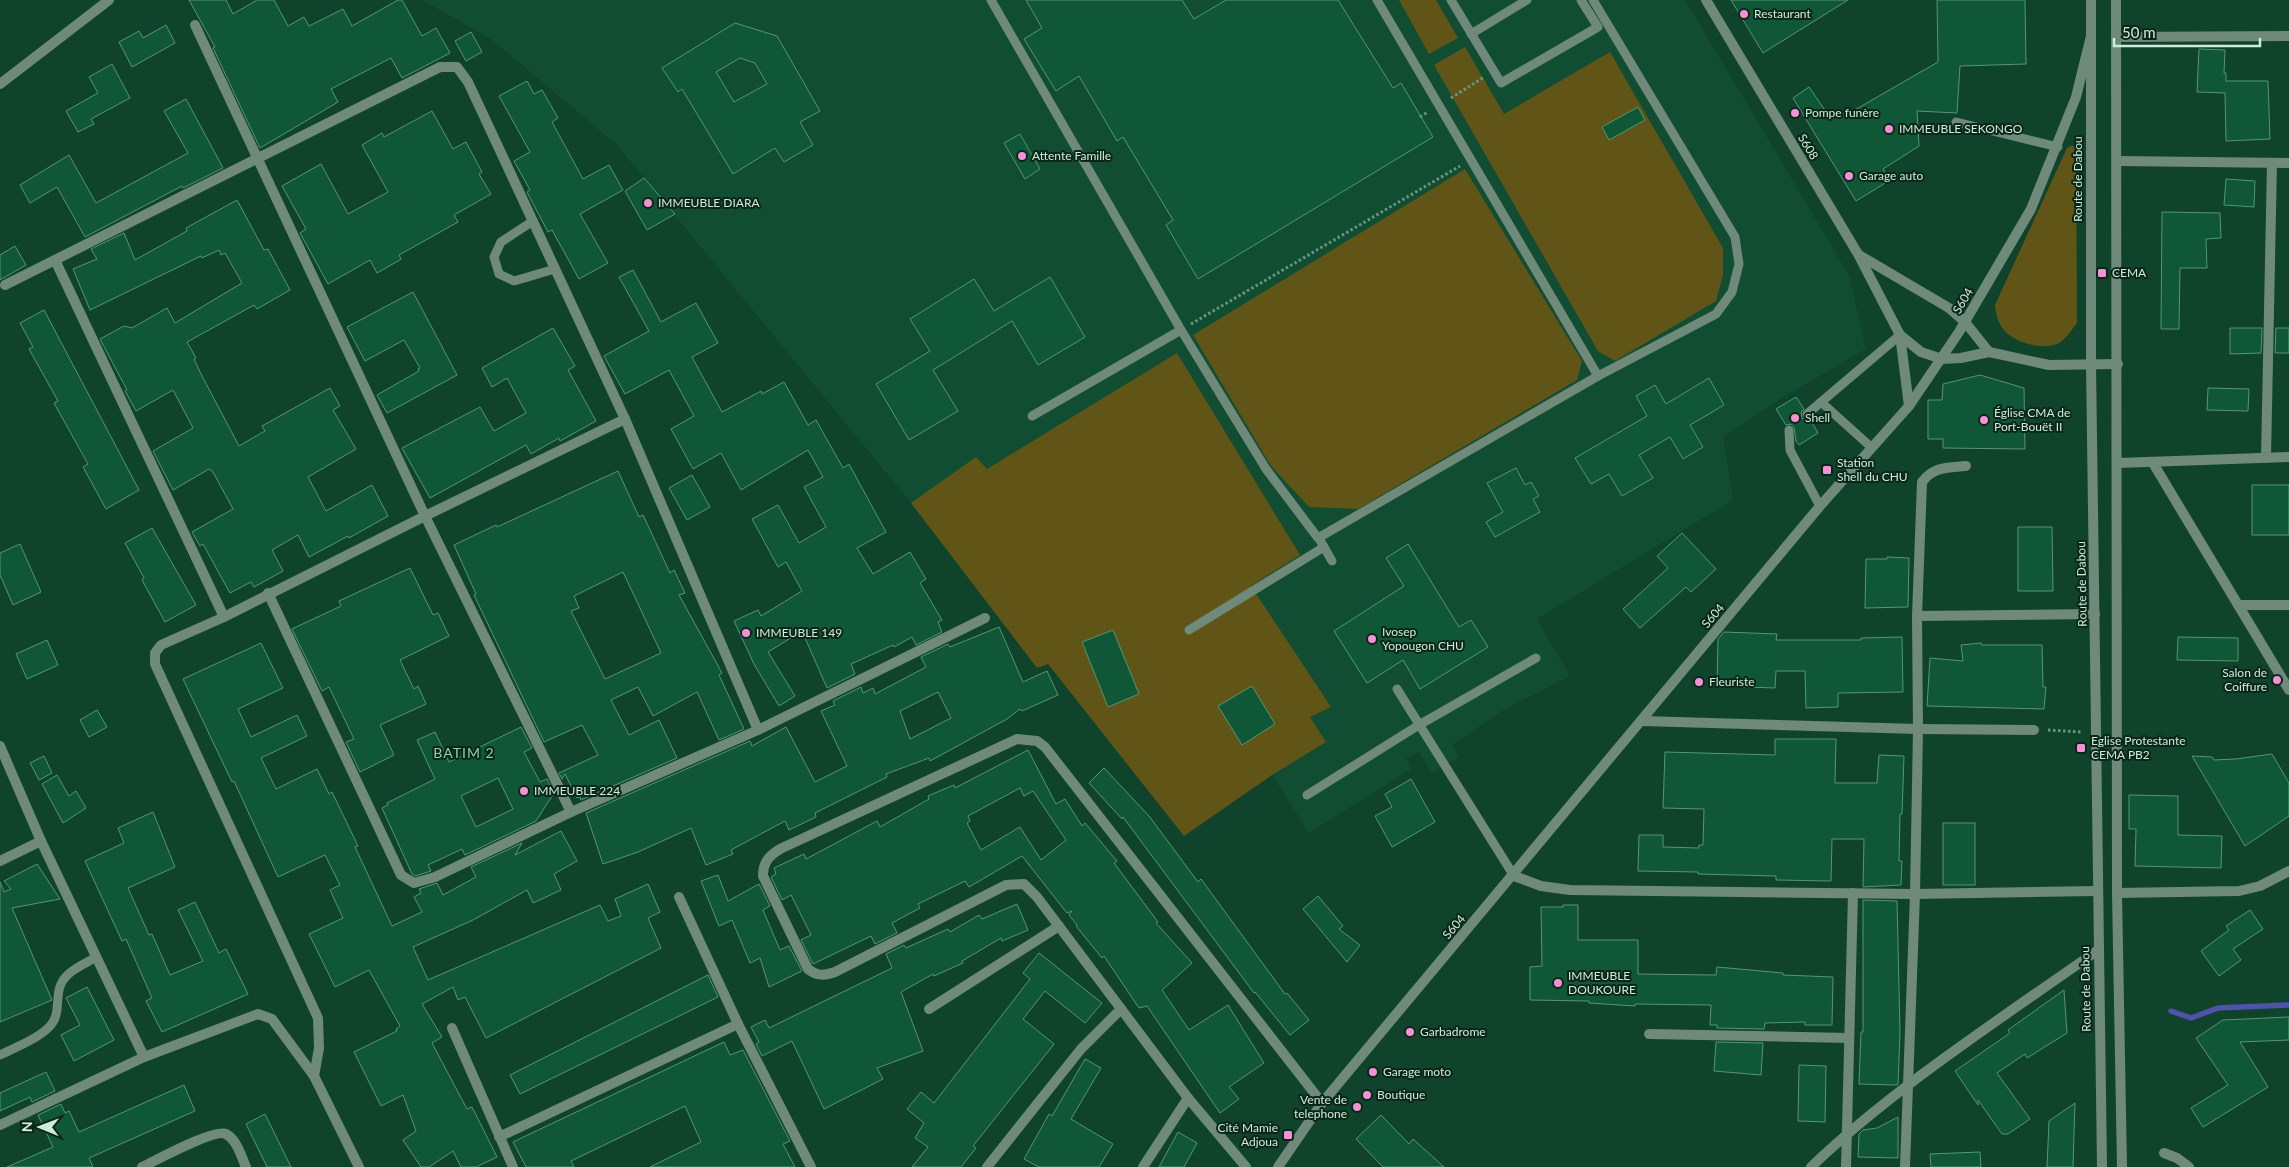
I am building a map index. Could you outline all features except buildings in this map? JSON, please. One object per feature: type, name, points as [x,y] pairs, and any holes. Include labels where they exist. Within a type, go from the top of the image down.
[{"type":"street","points":[[0,84],[109,0]]},
{"type":"street","name":"S608","points":[[1706,0],[1858,254],[1900,335],[1921,352],[1942,359]]},
{"type":"street","name":"Route de Dabou","points":[[2091,0],[2091,365],[2098,732],[2097,891],[2102,1167]]},
{"type":"street","points":[[2116,0],[2118,161],[2117,892],[2122,1167]]},
{"type":"street","points":[[194,25],[425,516],[570,812]]},
{"type":"street","name":"S604","points":[[1278,1167],[1322,1102],[1514,876],[1820,506],[1908,406],[1942,359],[2031,209],[2058,147],[2076,97],[2091,36]]},
{"type":"street","points":[[2116,37],[2289,36]]},
{"type":"street","points":[[5,285],[440,67],[457,67],[468,82],[625,419],[758,730]]},
{"type":"street","points":[[2118,161],[2289,163]]},
{"type":"street","points":[[2266,458],[2272,163]]},
{"type":"street","name":"S608","points":[[1858,254],[1949,308],[1965,322],[1989,352]]},
{"type":"street","points":[[55,260],[224,617]]},
{"type":"street","points":[[1900,335],[1908,406]]},
{"type":"street","points":[[1942,359],[1961,358],[1989,352],[2049,365],[2118,364]]},
{"type":"street","points":[[314,1076],[319,1048],[318,1018],[155,664],[155,653],[162,646],[224,617],[268,593],[625,419]]},
{"type":"street","points":[[2118,464],[2289,457]]},
{"type":"street","points":[[2153,463],[2289,690]]},
{"type":"street","points":[[1905,1167],[1906,1088],[1914,894],[1918,729],[1917,616],[1922,482],[1929,472],[1942,468],[1966,466]]},
{"type":"street","points":[[268,593],[402,875],[414,883],[420,883],[435,877],[570,812],[758,730],[985,618]]},
{"type":"street","points":[[2238,606],[2289,605]]},
{"type":"street","points":[[1917,616],[2095,614]]},
{"type":"street","points":[[1642,721],[1918,729],[2034,730]]},
{"type":"street","points":[[1246,1167],[1188,1098],[1059,926],[1024,884],[1006,885],[835,972],[821,975],[815,974],[808,969],[763,876],[763,867],[767,858],[780,849],[1017,739],[1037,741],[1053,758],[1322,1102]]},
{"type":"street","points":[[0,746],[41,841],[144,1057]]},
{"type":"street","points":[[0,861],[41,841]]},
{"type":"street","points":[[2117,892],[2239,891],[2260,886],[2289,871]]},
{"type":"street","points":[[1514,876],[1541,886],[1570,890],[1914,894],[2097,891]]},
{"type":"street","points":[[1846,1167],[1853,893]]},
{"type":"street","points":[[679,897],[738,1024],[811,1167]]},
{"type":"street","points":[[929,1009],[1059,926]]},
{"type":"street","points":[[1811,1167],[1846,1133],[2098,950]]},
{"type":"street","points":[[987,1167],[1081,1049],[1121,1008]]},
{"type":"street","points":[[0,1125],[144,1057],[258,1014],[272,1019],[314,1076],[359,1167]]},
{"type":"street","points":[[499,1137],[738,1024]]},
{"type":"street","points":[[452,1028],[514,1167]]},
{"type":"street","points":[[1649,1034],[1848,1038]]},
{"type":"street","points":[[1143,1167],[1188,1098]]},
{"type":"street","points":[[142,1167],[208,1136],[221,1132],[233,1140],[246,1167]]},
{"type":"street","points":[[2164,1153],[2178,1158],[2189,1167]]},
{"type":"lane","points":[[991,0],[1181,330],[1266,469],[1318,538],[1332,561]]},
{"type":"lane","points":[[1376,0],[1598,376]]},
{"type":"lane","points":[[1451,0],[1501,83],[1598,27],[1582,0]]},
{"type":"lane","points":[[1472,34],[1527,0]]},
{"type":"lane","points":[[1318,538],[1598,376],[1716,314],[1732,292],[1739,264],[1735,237],[1593,0]]},
{"type":"lane","points":[[1956,122],[2058,147]]},
{"type":"lane","points":[[533,221],[501,242],[494,257],[499,274],[514,281],[555,269]]},
{"type":"lane","points":[[1032,416],[1181,330]]},
{"type":"lane","points":[[1807,414],[1900,335]]},
{"type":"lane","points":[[1821,402],[1871,447]]},
{"type":"lane","points":[[1789,430],[1790,450],[1820,506]]},
{"type":"lane","points":[[1189,630],[1324,547]]},
{"type":"lane","points":[[1307,795],[1419,725],[1536,658]]},
{"type":"lane","points":[[1397,689],[1514,876]]},
{"type":"lane","points":[[0,1055],[28,1041],[50,1026],[57,1015],[59,988],[62,980],[74,970],[96,957]]},
{"type":"path","points":[[1181,330],[1471,160]]},
{"type":"path","points":[[2034,730],[2098,732]]},
{"type":"shaded area","points":[[422,0],[1685,0],[1849,275],[1866,349],[1780,399],[1723,437],[1733,500],[1537,619],[1570,676],[1505,709],[1452,745],[1459,757],[1432,773],[1419,752],[1406,758],[1411,769],[1309,833],[1272,775],[1184,836],[1048,664],[1037,668],[911,503],[617,145],[491,39]]},
{"type":"shaded area","points":[[1399,0],[1436,0],[1458,38],[1429,54]]},
{"type":"shaded area","points":[[1465,47],[1504,114],[1610,52],[1723,248],[1723,275],[1716,301],[1615,361],[1598,351],[1434,65]]},
{"type":"shaded area","points":[[2075,146],[2076,154],[2077,323],[2059,343],[2037,346],[2022,342],[2009,335],[2000,325],[1995,305],[2067,148]]},
{"type":"shaded area","points":[[1465,169],[1582,361],[1577,380],[1358,509],[1309,507],[1271,466],[1193,335]]},
{"type":"shaded area","points":[[1177,353],[1300,555],[1251,586],[1331,707],[1310,717],[1326,742],[1272,775],[1184,836],[1048,664],[1037,668],[911,503],[976,457],[987,469]]},
{"type":"waterway","points":[[2171,1011],[2191,1018],[2218,1008],[2289,1005]]},
{"type":"place","name":"Restaurant","points":[[1744,14]]},
{"type":"place","name":"Pompe funère","points":[[1795,113]]},
{"type":"place","name":"IMMEUBLE SEKONGO","points":[[1889,129]]},
{"type":"place","name":"Attente Famille","points":[[1022,156]]},
{"type":"place","name":"Garage auto","points":[[1849,176]]},
{"type":"place","name":"IMMEUBLE DIARA","points":[[648,203]]},
{"type":"place","name":"CEMA","points":[[2102,273]]},
{"type":"place","name":"Shell","points":[[1795,418]]},
{"type":"place","name":"Église CMA de Port-Bouët II","points":[[1984,420]]},
{"type":"place","name":"Station Shell du CHU","points":[[1827,470]]},
{"type":"place","name":"IMMEUBLE 149","points":[[746,633]]},
{"type":"place","name":"Ivosep Yopougon CHU","points":[[1372,639]]},
{"type":"place","name":"Salon de Coiffure","points":[[2277,680]]},
{"type":"place","name":"Fleuriste","points":[[1699,682]]},
{"type":"place","name":"Eglise Protestante CEMA PB2","points":[[2081,748]]},
{"type":"place","name":"IMMEUBLE 224","points":[[524,791]]},
{"type":"place","name":"IMMEUBLE DOUKOURE","points":[[1558,983]]},
{"type":"place","name":"Garbadrome","points":[[1410,1032]]},
{"type":"place","name":"Garage moto","points":[[1373,1072]]},
{"type":"place","name":"Boutique","points":[[1367,1095]]},
{"type":"place","name":"Vente de telephone","points":[[1357,1107]]},
{"type":"place","name":"Cité Mamie Adjoua","points":[[1288,1135]]},
{"type":"district","name":"BATIM 2","points":[[464,753]]}]
